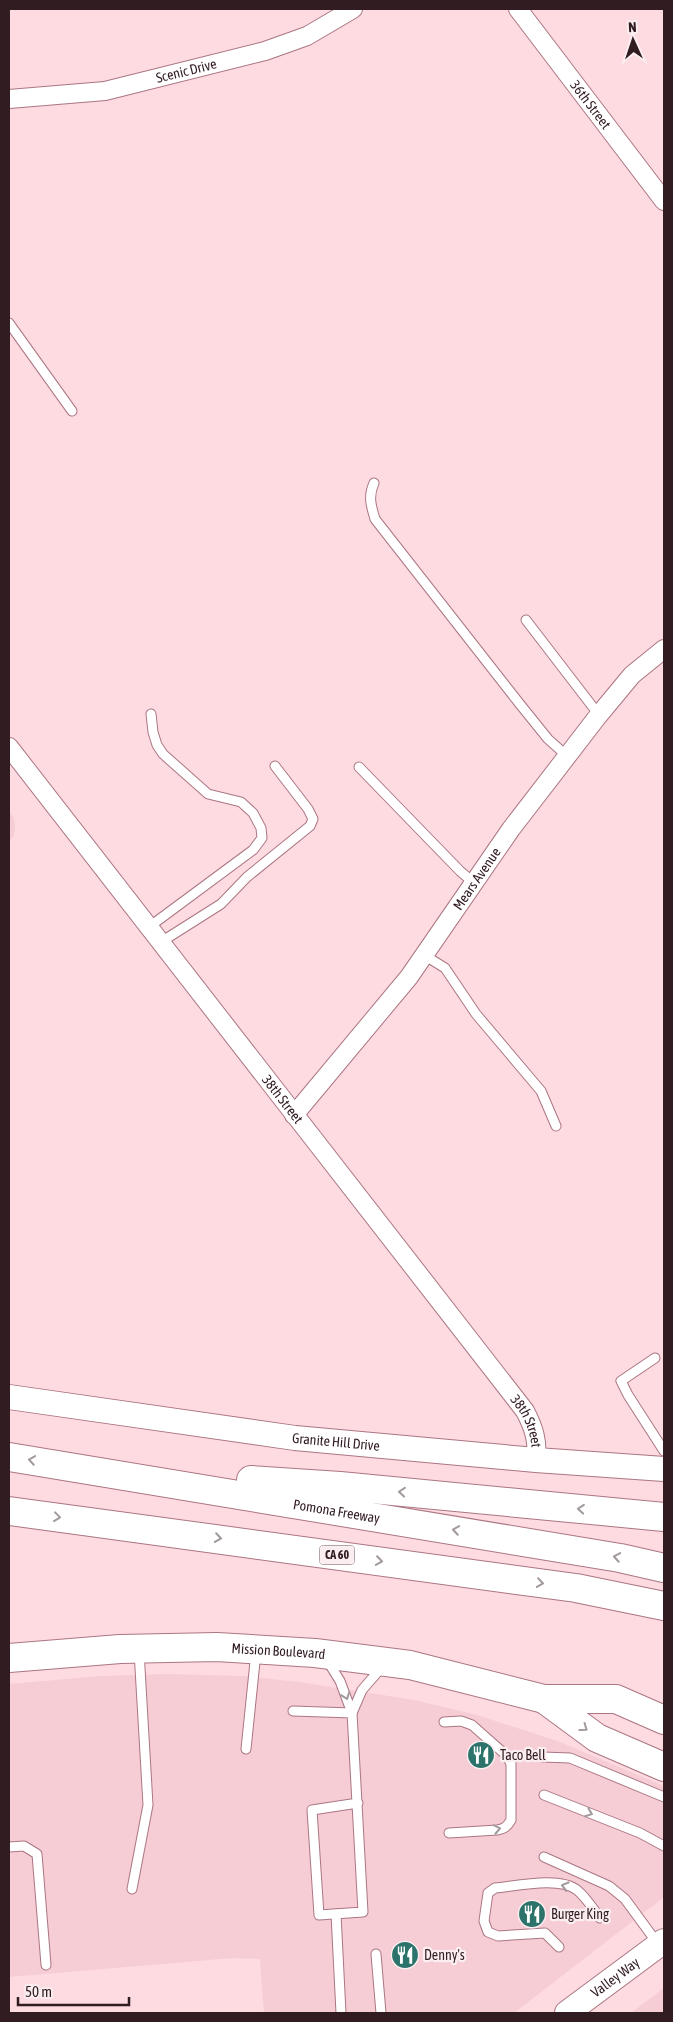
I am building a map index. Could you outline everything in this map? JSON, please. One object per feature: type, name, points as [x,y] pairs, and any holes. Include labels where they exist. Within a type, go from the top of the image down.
[{"type":"main road","name":"Pomona Freeway","points":[[9,1457],[611,1556],[664,1568]]},
{"type":"main road","points":[[90,1469],[340,1486],[664,1517]]},
{"type":"main road","name":"CA 60","points":[[9,1510],[576,1588],[664,1606]]},
{"type":"main road","name":"Mission Boulevard","points":[[9,1658],[139,1649],[217,1647],[323,1654],[410,1665],[544,1699],[616,1700],[664,1720]]},
{"type":"main road","name":"Mission Boulevard","points":[[544,1699],[597,1738],[664,1767]]},
{"type":"street","name":"Scenic Drive","points":[[9,99],[105,90],[265,51],[308,36],[353,9]]},
{"type":"street","name":"36th Street","points":[[518,9],[664,201]]},
{"type":"street","name":"Mears Avenue","points":[[294,1115],[379,1016],[424,955],[511,829],[567,756],[632,675],[664,649]]},
{"type":"street","name":"38th Street","points":[[9,747],[525,1411],[535,1431],[538,1444],[536,1460]]},
{"type":"street","name":"Granite Hill Drive","points":[[9,1397],[295,1438],[536,1460],[664,1469]]},
{"type":"street","name":"Valley Way","points":[[567,2013],[662,1943]]},
{"type":"lane","points":[[9,323],[72,411]]},
{"type":"lane","points":[[374,483],[370,492],[370,505],[375,519],[548,739],[567,756]]},
{"type":"lane","points":[[526,620],[600,715]]},
{"type":"lane","points":[[149,927],[253,850],[262,838],[261,828],[253,813],[241,802],[208,794],[163,754],[155,738],[151,714]]},
{"type":"lane","points":[[160,942],[221,904],[247,877],[310,826],[313,818],[308,809],[275,766]]},
{"type":"lane","points":[[359,767],[460,871],[474,882]]},
{"type":"lane","points":[[424,955],[445,968],[476,1014],[541,1090],[556,1126]]},
{"type":"lane","points":[[655,1358],[621,1381],[664,1451]]},
{"type":"lane","points":[[132,1888],[148,1805],[139,1649]]},
{"type":"lane","points":[[246,1749],[256,1649]]},
{"type":"lane","points":[[323,1654],[340,1681],[352,1713],[358,1803],[363,1912],[319,1915],[312,1810],[358,1803]]},
{"type":"lane","points":[[352,1713],[362,1690],[388,1662]]},
{"type":"lane","points":[[293,1712],[352,1713]]},
{"type":"lane","points":[[444,1722],[461,1721],[472,1725],[503,1752],[511,1764],[509,1824],[497,1830],[449,1833]]},
{"type":"lane","points":[[542,1757],[570,1758],[664,1797]]},
{"type":"lane","points":[[544,1795],[640,1833],[664,1846]]},
{"type":"lane","points":[[9,1847],[24,1846],[37,1854],[46,1965]]},
{"type":"lane","points":[[544,1857],[609,1886],[625,1899],[662,1943]]},
{"type":"lane","points":[[559,1947],[545,1933],[498,1936],[488,1932],[484,1921],[488,1893],[495,1888],[550,1883],[562,1884],[576,1890],[600,1918]]},
{"type":"lane","points":[[336,1914],[341,2013]]},
{"type":"lane","points":[[376,1954],[382,2013]]},
{"type":"shaded area","points":[[9,810],[14,819],[15,827],[14,835],[9,842]]},
{"type":"shaded area","points":[[166,1674],[242,1676],[299,1682],[414,1700],[477,1715],[560,1742],[664,1786],[664,1897],[514,2013],[264,2013],[260,1959],[232,1958],[9,1977],[9,1684],[103,1676]]},
{"type":"shaded area","points":[[664,1988],[664,2013],[631,2013]]},
{"type":"place","name":"Taco Bell","points":[[481,1755]]},
{"type":"place","name":"Burger King","points":[[532,1914]]},
{"type":"place","name":"Denny's","points":[[405,1955]]}]
